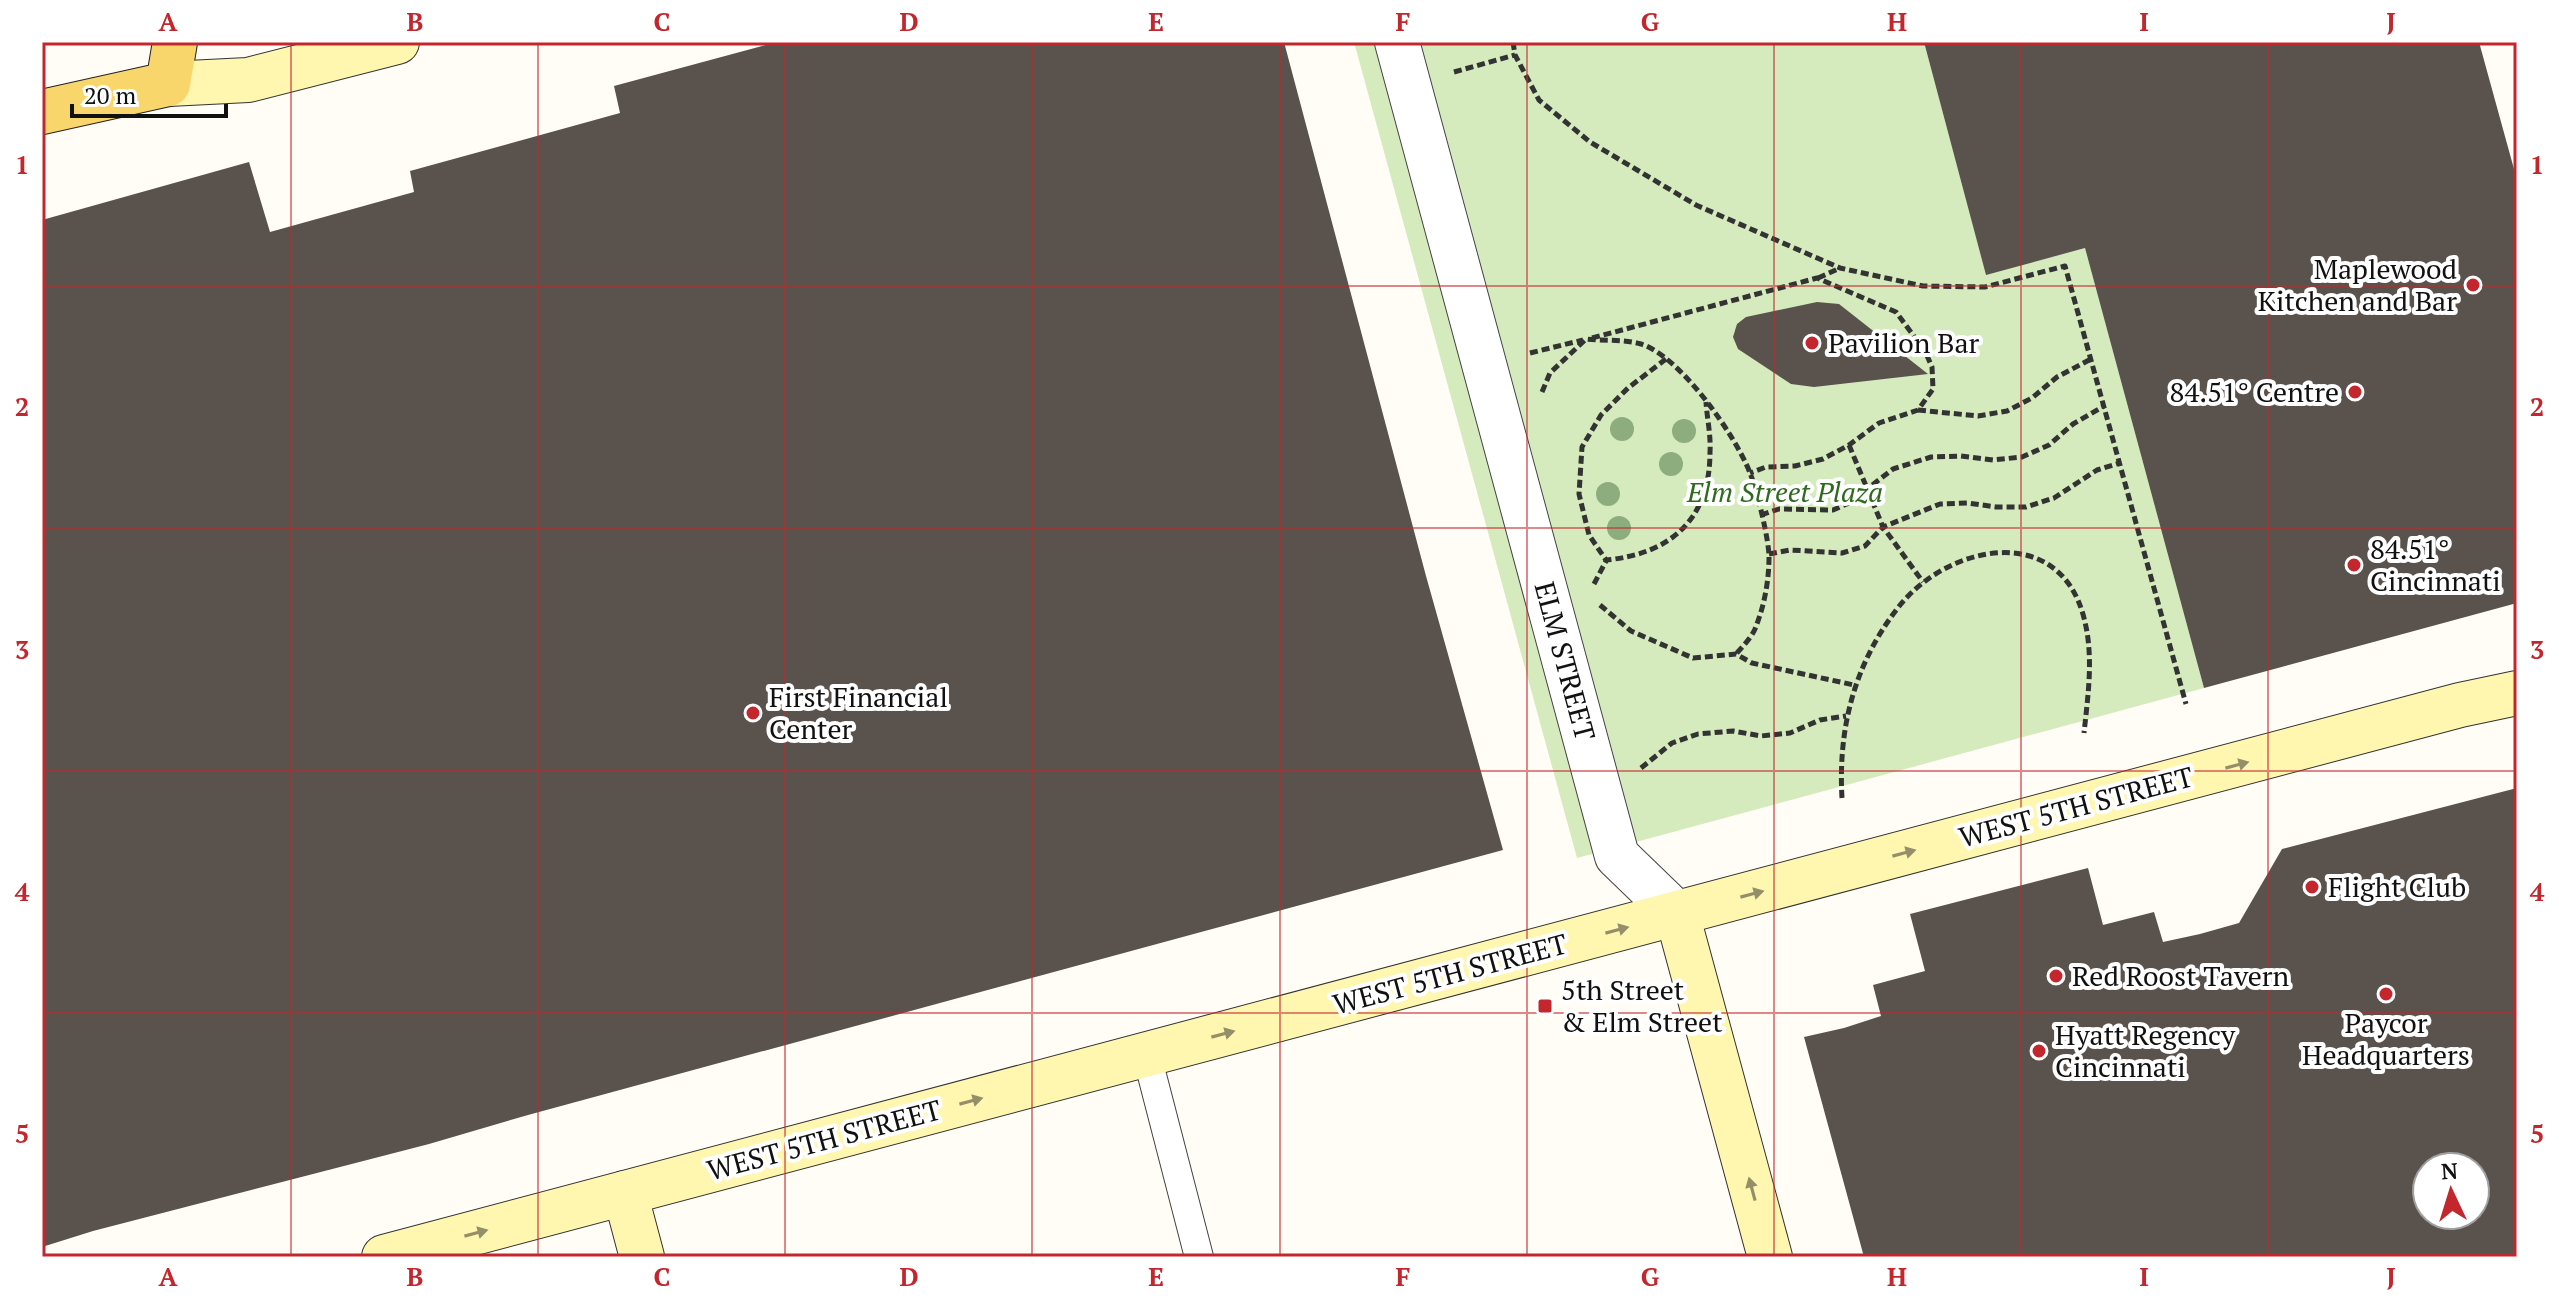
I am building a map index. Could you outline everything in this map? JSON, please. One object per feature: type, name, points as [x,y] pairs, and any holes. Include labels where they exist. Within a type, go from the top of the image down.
[{"type":"main road","points":[[42,112],[171,63]]},
{"type":"street","points":[[171,63],[248,80],[397,42]]},
{"type":"street","name":"ELM STREET","points":[[1397,42],[1617,856],[1677,914]]},
{"type":"street","name":"WEST 5TH STREET","points":[[384,1257],[2460,705],[2517,693]]},
{"type":"street","points":[[1677,914],[1770,1257]]},
{"type":"street","points":[[625,1193],[642,1257]]},
{"type":"lane","points":[[1147,1056],[1199,1257]]},
{"type":"path","points":[[1513,42],[1515,55],[1539,100],[1590,142],[1696,205],[1840,268],[1923,286],[1985,287],[2065,266],[2186,704]]},
{"type":"path","points":[[1408,84],[1515,55]]},
{"type":"path","points":[[1484,364],[1817,278],[1840,268]]},
{"type":"path","points":[[1817,278],[1896,312],[1925,351],[1932,367],[1933,389],[1918,410]]},
{"type":"path","points":[[1540,397],[1550,373],[1586,339],[1642,344],[1686,376],[1705,399],[1750,473],[1769,554],[1765,592],[1754,632],[1736,654]]},
{"type":"path","points":[[1606,560],[1589,535],[1579,494],[1582,447],[1601,415],[1628,388],[1666,359]]},
{"type":"path","points":[[1750,473],[1766,467],[1795,466],[1823,459],[1879,423],[1918,410],[1978,416],[2007,411],[2032,398],[2057,377],[2091,359]]},
{"type":"path","points":[[1606,560],[1633,558],[1661,546],[1686,528],[1704,496],[1710,453],[1705,399]]},
{"type":"path","points":[[1761,515],[1779,509],[1833,510],[1849,503],[1893,469],[1931,457],[1961,456],[1993,460],[2022,457],[2049,445],[2073,424],[2105,406]]},
{"type":"path","points":[[1849,445],[1883,527],[1923,582]]},
{"type":"path","points":[[1769,554],[1790,550],[1842,553],[1865,546],[1883,527],[1940,504],[2026,507],[2054,498],[2097,470],[2120,463]]},
{"type":"path","points":[[1842,798],[1840,764],[1846,716],[1854,685],[1869,652],[1897,607],[1923,582],[1957,562],[1992,552],[2022,553],[2046,562],[2068,580],[2084,616],[2090,652],[2084,733]]},
{"type":"path","points":[[1587,595],[1606,560]]},
{"type":"path","points":[[1598,604],[1631,631],[1693,658],[1736,654],[1752,663],[1854,685]]},
{"type":"path","points":[[1598,784],[1643,767],[1672,743],[1698,734],[1733,731],[1761,736],[1790,733],[1820,720],[1846,716]]},
{"type":"green space","name":"Elm Street Plaza","points":[[1354,42],[1924,42],[1986,274],[2085,248],[2204,688],[1577,858]]},
{"type":"building","name":"First Financial Center","points":[[777,42],[1284,42],[1426,576],[1503,850],[42,1247],[42,220],[249,162],[270,232],[414,192],[410,171],[620,113],[614,86]]},
{"type":"building","name":"84.51° Centre","points":[[1924,42],[2479,42],[2517,180],[2517,603],[2204,688],[2085,248],[1986,275]]},
{"type":"building","name":"Pavilion Bar","points":[[1817,302],[1839,304],[1928,374],[1814,387],[1791,384],[1738,349],[1733,337],[1737,324],[1746,317]]},
{"type":"building","points":[[2517,788],[2517,1257],[1864,1257],[1804,1037],[1881,1016],[1873,985],[1925,971],[1910,914],[2088,868],[2103,925],[2154,912],[2163,942],[2239,923],[2282,849]]},
{"type":"place","name":"Maplewood Kitchen and Bar","points":[[2473,285]]},
{"type":"place","name":"Pavilion Bar","points":[[1812,343]]},
{"type":"place","name":"84.51° Centre","points":[[2355,392]]},
{"type":"place","name":"84.51° Cincinnati","points":[[2354,565]]},
{"type":"place","name":"First Financial Center","points":[[753,713]]},
{"type":"place","name":"Flight Club","points":[[2312,887]]},
{"type":"place","name":"Red Roost Tavern","points":[[2056,976]]},
{"type":"place","name":"Paycor Headquarters","points":[[2386,994]]},
{"type":"place","name":"5th Street & Elm Street","points":[[1545,1006]]},
{"type":"place","name":"Hyatt Regency Cincinnati","points":[[2039,1051]]}]
